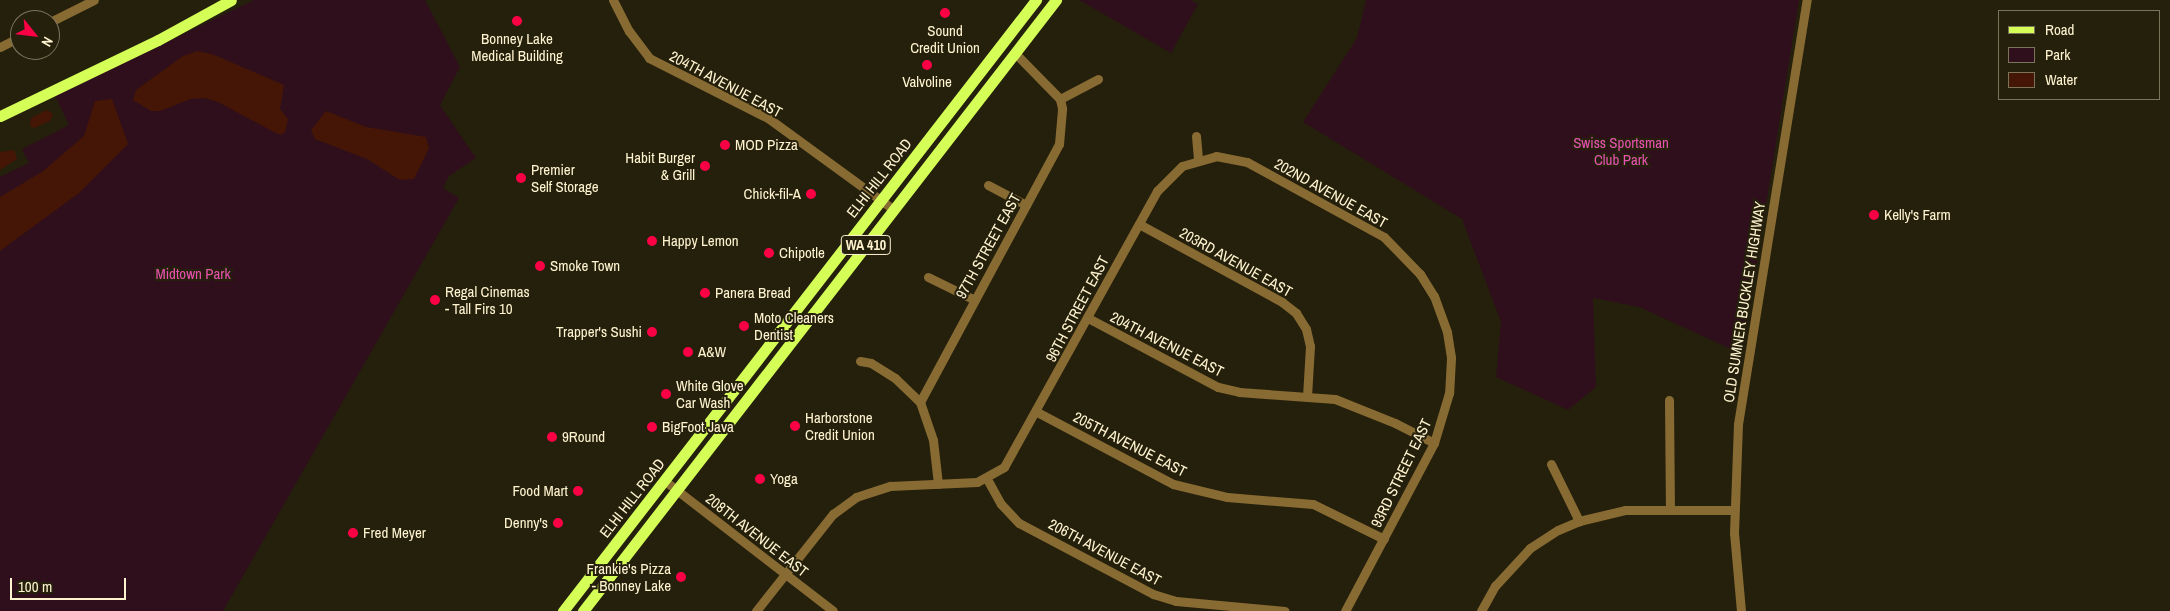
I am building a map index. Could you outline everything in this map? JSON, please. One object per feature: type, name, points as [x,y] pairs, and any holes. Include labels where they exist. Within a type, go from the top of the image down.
[{"type":"main road","points":[[0,116],[158,40],[230,0]]},
{"type":"main road","name":"ELHI HILL ROAD","points":[[563,611],[1036,0]]},
{"type":"main road","name":"ELHI HILL ROAD","points":[[583,611],[1056,0]]},
{"type":"street","points":[[60,17],[94,0]]},
{"type":"street","name":"204TH AVENUE EAST","points":[[613,0],[629,31],[649,58],[768,118],[894,210]]},
{"type":"street","name":"OLD SUMNER BUCKLEY HIGHWAY","points":[[1741,611],[1734,510],[1742,395],[1807,0]]},
{"type":"street","points":[[1015,53],[1060,99],[1098,79]]},
{"type":"street","name":"97TH STREET EAST","points":[[920,402],[973,299],[1059,144],[1062,108],[1060,99]]},
{"type":"street","points":[[1196,136],[1198,159]]},
{"type":"street","name":"202ND AVENUE EAST","points":[[1198,159],[1216,156],[1247,162],[1384,237],[1403,254],[1427,284],[1439,308],[1449,339]]},
{"type":"street","name":"96TH STREET EAST","points":[[987,479],[1013,457],[1164,181],[1182,166],[1198,159]]},
{"type":"street","points":[[988,184],[1026,205]]},
{"type":"street","name":"203RD AVENUE EAST","points":[[1139,224],[1282,302],[1296,313],[1306,329],[1310,346],[1307,396]]},
{"type":"street","points":[[928,276],[973,299]]},
{"type":"street","name":"204TH AVENUE EAST","points":[[1088,318],[1218,387],[1249,393],[1335,399],[1362,408],[1434,443]]},
{"type":"street","name":"93RD STREET EAST","points":[[1345,611],[1434,443],[1449,392],[1449,339]]},
{"type":"street","points":[[860,361],[888,373],[914,394],[920,402],[933,440],[938,484]]},
{"type":"street","points":[[1668,400],[1670,510]]},
{"type":"street","name":"205TH AVENUE EAST","points":[[1037,412],[1173,484],[1228,497],[1313,504],[1384,539]]},
{"type":"street","points":[[1551,464],[1579,521]]},
{"type":"street","points":[[756,611],[833,514],[856,497],[883,487],[987,479]]},
{"type":"street","name":"206TH AVENUE EAST","points":[[987,479],[1001,504],[1020,523],[1153,594],[1176,601],[1285,611]]},
{"type":"street","name":"208TH AVENUE EAST","points":[[664,481],[833,611]]},
{"type":"street","points":[[1481,611],[1495,586],[1530,548],[1558,530],[1579,521],[1611,511],[1734,510]]},
{"type":"green space","name":"Midtown Park","points":[[254,0],[425,0],[460,67],[440,105],[476,158],[449,176],[443,188],[459,198],[223,611],[0,611],[0,177],[29,163],[22,149],[69,125],[55,96]]},
{"type":"green space","points":[[1079,0],[1190,0],[1198,4],[1171,53]]},
{"type":"green space","name":"Swiss Sportsman Club Park","points":[[1366,0],[1799,0],[1742,354],[1639,307],[1593,298],[1596,387],[1568,410],[1496,377],[1501,322],[1462,219],[1303,122],[1357,38]]},
{"type":"water","points":[[197,51],[212,54],[284,85],[280,109],[288,119],[285,132],[281,135],[218,102],[204,98],[191,99],[160,111],[151,111],[133,100],[136,90],[183,56]]},
{"type":"water","points":[[112,99],[128,144],[79,193],[0,251],[0,197],[42,172],[84,136],[95,101]]},
{"type":"water","points":[[47,110],[53,114],[50,121],[34,128],[30,126],[31,118]]},
{"type":"water","points":[[326,111],[366,127],[426,137],[429,148],[414,179],[400,180],[367,159],[315,139],[311,130]]},
{"type":"water","points":[[14,150],[17,159],[0,170],[0,152]]},
{"type":"place","name":"Sound Credit Union","points":[[945,13]]},
{"type":"place","name":"Bonney Lake Medical Building","points":[[517,21]]},
{"type":"place","name":"Valvoline","points":[[927,65]]},
{"type":"place","name":"MOD Pizza","points":[[725,145]]},
{"type":"place","name":"Habit Burger & Grill","points":[[705,166]]},
{"type":"place","name":"Premier Self Storage","points":[[521,178]]},
{"type":"place","name":"Chick-fil-A","points":[[811,194]]},
{"type":"place","name":"Kelly's Farm","points":[[1874,215]]},
{"type":"place","name":"Happy Lemon","points":[[652,241]]},
{"type":"place","name":"Chipotle","points":[[769,253]]},
{"type":"place","name":"Smoke Town","points":[[540,266]]},
{"type":"place","name":"Panera Bread","points":[[705,293]]},
{"type":"place","name":"Regal Cinemas - Tall Firs 10","points":[[435,300]]},
{"type":"place","name":"Moto Cleaners Dentist","points":[[744,326]]},
{"type":"place","name":"Trapper's Sushi","points":[[652,332]]},
{"type":"place","name":"A&W","points":[[688,352]]},
{"type":"place","name":"White Glove Car Wash","points":[[666,394]]},
{"type":"place","name":"Harborstone Credit Union","points":[[795,426]]},
{"type":"place","name":"BigFoot Java","points":[[652,427]]},
{"type":"place","name":"9Round","points":[[552,437]]},
{"type":"place","name":"Yoga","points":[[760,479]]},
{"type":"place","name":"Food Mart","points":[[578,491]]},
{"type":"place","name":"Denny's","points":[[558,523]]},
{"type":"place","name":"Fred Meyer","points":[[353,533]]},
{"type":"place","name":"Frankie's Pizza - Bonney Lake","points":[[681,577]]}]
